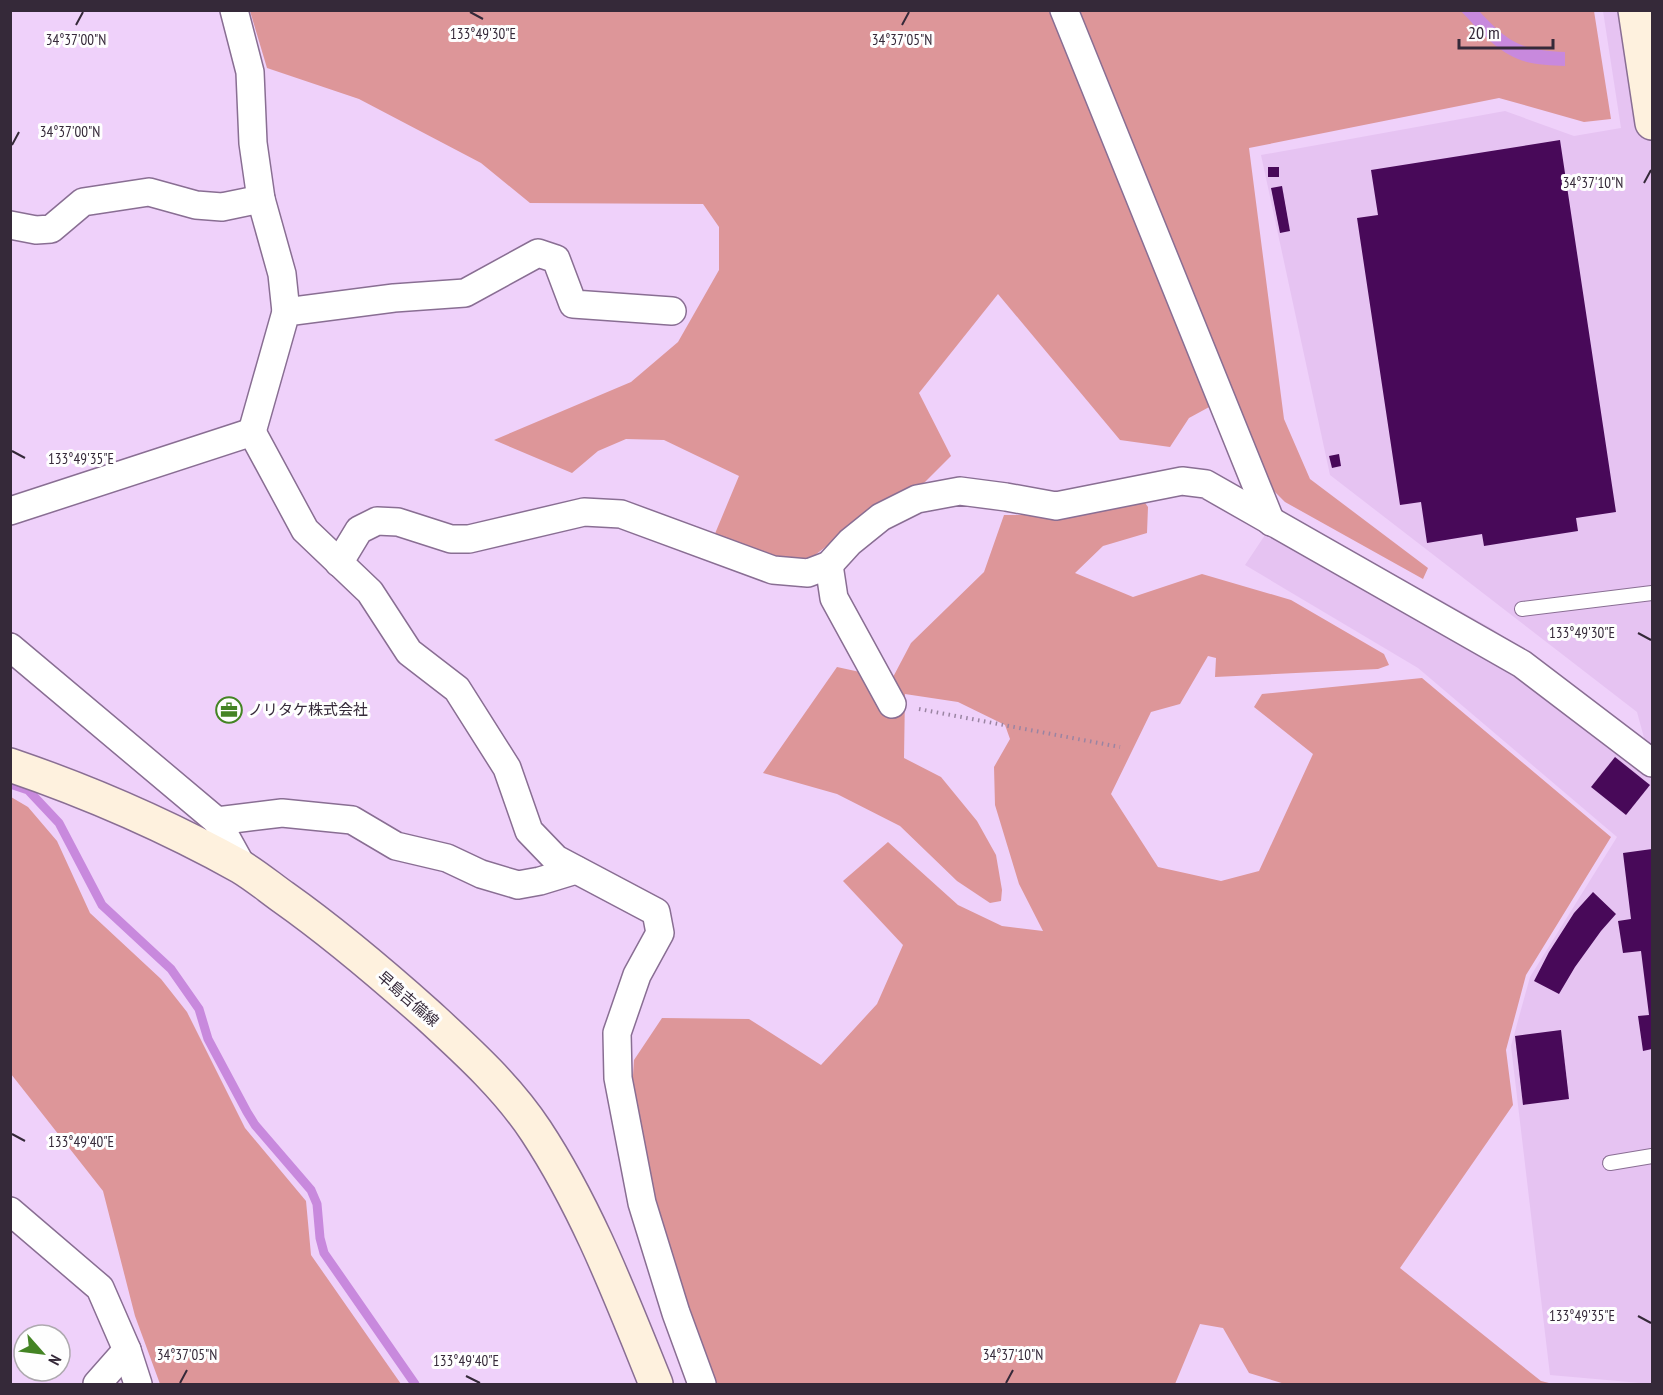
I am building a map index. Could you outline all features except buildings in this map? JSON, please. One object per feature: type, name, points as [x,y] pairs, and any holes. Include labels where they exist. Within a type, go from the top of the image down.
[{"type":"main road","points":[[1635,10],[1653,123]]},
{"type":"main road","name":"早島吉備線","points":[[10,765],[55,780],[116,806],[243,868],[309,915],[401,990],[460,1045],[507,1092],[536,1130],[559,1169],[604,1257],[656,1384]]},
{"type":"street","points":[[234,10],[250,72],[253,142],[261,199],[282,274],[286,312],[252,432],[305,530],[370,592],[409,652],[457,689],[507,768],[529,831],[556,859],[656,912],[660,933],[637,975],[617,1033],[618,1078],[642,1203],[676,1313],[702,1384]]},
{"type":"street","points":[[1064,10],[1271,522]]},
{"type":"street","points":[[10,225],[36,230],[51,229],[83,202],[149,192],[196,205],[222,207],[261,199]]},
{"type":"street","points":[[286,312],[394,298],[465,293],[538,253],[556,259],[573,304],[672,311]]},
{"type":"street","points":[[10,511],[252,432]]},
{"type":"street","points":[[339,563],[359,530],[377,521],[398,522],[451,539],[469,539],[584,512],[621,514],[773,570],[808,573],[829,565],[850,542],[881,517],[917,499],[960,491],[1056,506],[1182,481],[1206,484],[1522,664],[1653,764]]},
{"type":"street","points":[[829,565],[834,598],[892,704]]},
{"type":"street","points":[[10,647],[217,821],[243,868]]},
{"type":"street","points":[[217,821],[282,813],[352,820],[396,846],[447,858],[482,874],[518,885],[576,870]]},
{"type":"street","points":[[10,1211],[100,1288],[127,1350],[138,1384]]},
{"type":"street","points":[[97,1384],[127,1350]]},
{"type":"lane","points":[[1522,609],[1653,592]]},
{"type":"lane","points":[[1610,1163],[1653,1156]]},
{"type":"path","points":[[892,704],[1120,747]]},
{"type":"shaded area","points":[[250,11],[1052,11],[1211,406],[1189,418],[1170,447],[1120,440],[998,294],[919,393],[951,456],[925,482],[873,511],[811,558],[776,560],[714,536],[739,476],[664,440],[626,439],[598,451],[572,473],[494,440],[631,382],[678,342],[719,270],[719,227],[703,204],[530,203],[481,163],[359,99],[267,68]]},
{"type":"shaded area","points":[[1078,11],[1594,11],[1611,119],[1584,122],[1499,98],[1249,148],[1284,419],[1310,479],[1428,568],[1423,579],[1285,502],[1271,488]]},
{"type":"shaded area","points":[[1461,11],[1479,11],[1508,38],[1526,47],[1565,52],[1565,66],[1529,62],[1509,55],[1487,38]]},
{"type":"shaded area","points":[[1603,11],[1652,11],[1652,1384],[1550,1375],[1511,1046],[1530,977],[1617,837],[1418,668],[1245,565],[1281,511],[1491,628],[1521,648],[1646,745],[1637,712],[1330,475],[1261,155],[1505,111],[1574,136],[1621,128]]},
{"type":"shaded area","points":[[1143,500],[1148,507],[1147,533],[1103,546],[1075,573],[1133,597],[1202,574],[1291,600],[1384,654],[1389,665],[1378,669],[1215,677],[1216,658],[1208,656],[1180,704],[1151,712],[1111,794],[1158,867],[1221,881],[1259,871],[1313,754],[1254,707],[1262,694],[1422,678],[1611,837],[1526,975],[1506,1050],[1513,1105],[1400,1268],[1541,1381],[1553,1384],[1285,1384],[1249,1373],[1223,1328],[1200,1324],[1175,1384],[715,1384],[678,1285],[653,1200],[632,1090],[634,1060],[662,1018],[749,1019],[821,1065],[877,1004],[903,945],[843,881],[888,842],[958,905],[1002,926],[1043,931],[1019,884],[995,805],[994,767],[1010,739],[1005,725],[958,702],[905,694],[904,758],[941,777],[977,821],[996,855],[1002,890],[1001,901],[990,903],[957,881],[900,826],[837,794],[763,773],[837,667],[892,679],[911,643],[984,572],[1004,515],[1079,515]]},
{"type":"shaded area","points":[[11,797],[28,807],[57,841],[90,913],[161,979],[187,1012],[245,1128],[306,1201],[311,1255],[401,1384],[160,1384],[135,1316],[103,1191],[11,1074]]},
{"type":"waterway","points":[[10,784],[28,790],[59,823],[102,905],[171,969],[199,1009],[208,1039],[255,1125],[311,1190],[317,1204],[320,1238],[324,1253],[415,1384]]},
{"type":"place","name":"ノリタケ株式会社","points":[[229,710]]}]
